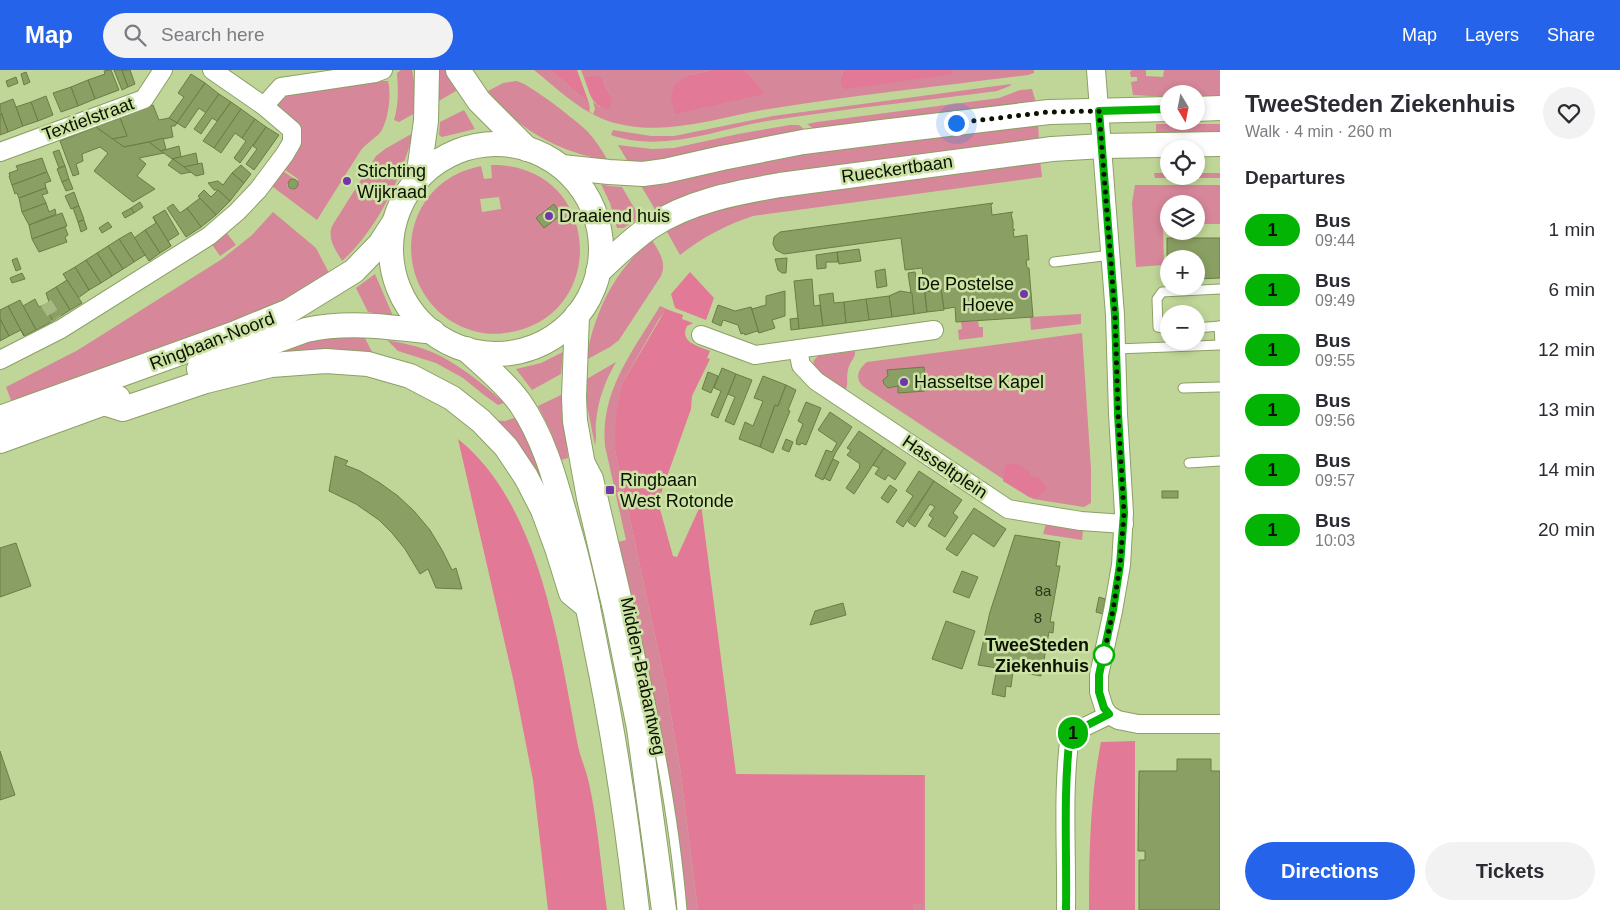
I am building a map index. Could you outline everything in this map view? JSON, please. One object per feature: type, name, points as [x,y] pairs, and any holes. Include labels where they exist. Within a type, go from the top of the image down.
[{"type":"main road","points":[[418,179],[426,121],[427,70]]},
{"type":"main road","points":[[458,70],[480,101],[527,149]]},
{"type":"main road","points":[[1205,109],[1220,108]]},
{"type":"main road","points":[[562,167],[643,174],[819,140],[1048,112],[1160,109]]},
{"type":"main road","points":[[500,144],[527,149],[549,158],[562,167],[582,189],[595,214],[601,243],[598,272],[590,295],[577,315],[554,336],[527,348],[507,353],[466,349],[433,332],[411,310],[397,282],[392,251],[392,236],[396,220],[407,194],[418,179],[447,156],[473,147],[500,144]]},
{"type":"main road","name":"Rueckertbaan","points":[[598,272],[643,232],[672,214],[701,202],[740,192],[1052,149],[1220,144]]},
{"type":"main road","name":"Ringbaan-Noord","points":[[0,418],[233,334],[290,311],[354,271],[380,244],[396,220]]},
{"type":"main road","name":"Midden-Brabantweg","points":[[577,315],[574,397],[579,450],[617,619],[637,719],[664,910]]},
{"type":"main road","name":"Ringbaan-Noord","points":[[0,441],[306,330],[323,327],[369,325],[433,332]]},
{"type":"main road","points":[[466,349],[515,397],[536,431],[552,469],[579,564],[610,715],[628,828],[637,910]]},
{"type":"main road","name":"Ringbaan-Noord","points":[[104,403],[122,409],[206,381],[271,365],[326,361],[368,364],[410,376],[452,398],[481,421],[506,447],[526,478],[543,510],[571,593],[588,607]]},
{"type":"street","name":"Textielstraat","points":[[0,152],[144,99],[163,70]]},
{"type":"street","points":[[0,360],[62,329],[201,242],[237,212],[263,183],[285,154],[292,142],[292,130],[264,106],[212,70]]},
{"type":"street","points":[[264,106],[281,88],[375,73],[383,70]]},
{"type":"street","points":[[1096,70],[1111,255],[1124,524],[1118,583],[1099,675],[1099,692],[1104,708],[1118,720],[1138,724],[1220,724]]},
{"type":"street","points":[[701,334],[755,356],[934,330]]},
{"type":"street","name":"Hasseltplein","points":[[798,350],[802,365],[816,381],[1008,509],[1081,521],[1124,524]]},
{"type":"street","points":[[1066,910],[1065,789],[1070,734],[1109,714]]},
{"type":"lane","points":[[1054,262],[1111,255]]},
{"type":"lane","points":[[1160,327],[1158,327],[1157,299],[1162,292],[1220,289]]},
{"type":"lane","points":[[1116,349],[1220,345],[1219,326],[1205,327]]},
{"type":"lane","points":[[1182,388],[1220,387]]},
{"type":"lane","name":"Midden-Brabantweg","points":[[579,450],[592,464],[598,476],[657,732],[666,781],[682,910]]},
{"type":"lane","points":[[1189,463],[1220,461]]},
{"type":"shaded area","points":[[401,70],[412,70],[417,112],[399,122],[394,120],[398,90],[397,73]]},
{"type":"shaded area","points":[[434,70],[448,70],[456,91],[437,102]]},
{"type":"shaded area","points":[[534,70],[550,70],[589,103],[589,111],[593,114],[595,109],[593,102],[600,107],[611,96],[603,79],[584,78],[581,70],[712,70],[689,75],[763,94],[745,70],[844,70],[841,75],[954,74],[952,70],[1034,70],[1034,73],[801,104],[676,127],[657,128],[619,124],[595,116]]},
{"type":"shaded area","points":[[550,70],[577,70],[589,103]]},
{"type":"shaded area","points":[[712,70],[745,70],[764,94],[675,114],[671,97],[675,84],[689,75]]},
{"type":"shaded area","points":[[844,70],[952,70],[954,74],[846,89],[843,88],[841,81]]},
{"type":"shaded area","points":[[1132,70],[1146,70],[1146,76],[1163,77],[1164,70],[1220,70],[1220,97],[1205,97],[1205,85],[1160,85],[1160,96],[1133,95],[1131,82],[1137,81],[1137,77],[1131,77],[1130,72]]},
{"type":"shaded area","points":[[381,75],[382,81],[389,81],[389,102],[384,125],[378,135],[361,150],[317,220],[269,184],[280,169],[293,178],[287,186],[293,190],[298,184],[298,179],[281,167],[294,150],[275,105],[285,92]]},
{"type":"shaded area","points":[[596,76],[603,79],[611,96],[610,108],[601,107],[589,93],[584,78]]},
{"type":"shaded area","points":[[516,81],[542,95],[583,127],[596,142],[608,161],[573,152],[556,145],[541,138],[513,118],[488,91],[503,83]]},
{"type":"shaded area","points":[[1011,84],[997,91],[767,121],[670,141],[630,140],[611,135],[613,130],[651,136],[674,136],[773,116]]},
{"type":"shaded area","points":[[1032,89],[1036,103],[815,130],[807,124],[999,98],[1020,90]]},
{"type":"shaded area","points":[[464,110],[475,129],[442,137],[439,135],[440,122]]},
{"type":"shaded area","points":[[1038,122],[1039,140],[656,211],[640,184],[767,158]]},
{"type":"shaded area","points":[[1156,124],[1160,124],[1160,130],[1205,130],[1205,124],[1220,124],[1220,134],[1156,134]]},
{"type":"shaded area","points":[[790,125],[799,125],[806,131],[684,157],[643,163],[628,162],[618,145],[652,149],[674,148]]},
{"type":"shaded area","points":[[413,133],[395,185],[386,202],[366,234],[342,261],[331,240],[332,226],[376,156]]},
{"type":"shaded area","points":[[1040,160],[1042,177],[753,216],[715,232],[680,255],[666,230],[702,213],[775,195]]},
{"type":"shaded area","points":[[491,165],[528,171],[555,189],[573,214],[580,243],[577,274],[563,301],[539,322],[498,334],[477,332],[464,328],[451,321],[434,306],[421,288],[414,269],[411,248],[414,227],[422,207],[435,190],[456,174],[481,166],[484,179],[492,178]],"holes":[[[499,197],[501,209],[482,212],[480,199]]]},
{"type":"shaded area","points":[[1154,173],[1160,173],[1160,178],[1155,178]]},
{"type":"shaded area","points":[[1205,173],[1220,173],[1220,178],[1205,178]]},
{"type":"shaded area","points":[[601,184],[622,187],[640,218],[623,228],[617,228],[610,203]]},
{"type":"shaded area","points":[[1135,185],[1220,185],[1220,224],[1205,224],[1205,195],[1160,195],[1160,240],[1163,240],[1164,250],[1160,250],[1160,265],[1136,267],[1132,203]]},
{"type":"shaded area","points":[[273,212],[316,248],[329,273],[287,302],[12,403],[6,387],[78,350],[222,259],[252,235]]},
{"type":"shaded area","points":[[226,232],[236,245],[220,256],[211,243]]},
{"type":"shaded area","points":[[652,240],[663,262],[661,276],[619,340],[586,360],[594,326],[608,294],[627,265]]},
{"type":"shaded area","points":[[690,272],[714,298],[706,320],[675,308],[671,294]]},
{"type":"shaded area","points":[[375,274],[393,316],[368,312],[356,288]]},
{"type":"shaded area","points":[[660,306],[667,309],[659,319],[622,384],[615,450],[667,691],[680,768],[698,910],[687,910],[676,819],[667,765],[618,542],[626,540],[605,446],[605,426],[613,389],[629,356]]},
{"type":"shaded area","points":[[666,309],[683,315],[682,319],[693,323],[687,326],[685,331],[688,340],[710,351],[707,358],[710,359],[692,396],[691,409],[658,502],[673,556],[677,557],[701,504],[736,774],[923,775],[923,904],[913,904],[913,910],[698,910],[680,768],[667,691],[615,450],[616,416],[622,384]]},
{"type":"shaded area","points":[[1081,314],[1081,324],[1031,330],[1030,317]]},
{"type":"shaded area","points":[[978,321],[979,327],[983,327],[983,337],[959,340],[958,330],[962,329],[961,322]]},
{"type":"shaded area","points":[[1082,333],[1091,469],[1091,503],[1084,507],[1033,499],[864,387],[858,377],[859,371],[867,362]]},
{"type":"shaded area","points":[[364,336],[371,350],[381,361],[233,367],[283,348],[325,337]]},
{"type":"shaded area","points":[[387,340],[421,348],[452,362],[470,374],[504,403],[498,405],[463,378],[436,363],[398,351]]},
{"type":"shaded area","points":[[855,351],[847,373],[845,391],[817,372],[813,365],[814,360],[818,356]]},
{"type":"shaded area","points":[[563,352],[561,374],[532,390],[516,369],[541,363]]},
{"type":"shaded area","points":[[616,362],[600,398],[595,445],[586,401],[585,380]]},
{"type":"shaded area","points":[[563,394],[568,458],[561,460],[550,430],[538,406]]},
{"type":"shaded area","points":[[517,417],[535,449],[554,509],[493,420],[505,421]]},
{"type":"shaded area","points":[[458,439],[486,467],[509,501],[527,539],[542,580],[554,623],[578,746],[588,778],[607,910],[548,910],[533,780],[514,683]]},
{"type":"shaded area","points":[[1017,463],[1029,472],[1030,476],[1039,478],[1047,488],[1037,498],[1029,497],[1003,481],[1005,465]]},
{"type":"shaded area","points":[[1046,524],[1083,530],[1082,540],[1043,534]]},
{"type":"shaded area","points":[[1135,741],[1135,910],[1089,910],[1089,868],[1094,784],[1101,742]]},
{"type":"shaded area","points":[[923,775],[925,775],[925,910],[913,910],[913,904],[923,904]]},
{"type":"building","points":[[111,70],[119,90],[95,99],[88,80],[105,74],[104,71]]},
{"type":"building","points":[[114,70],[122,70],[128,87],[122,90]]},
{"type":"building","points":[[122,70],[130,70],[135,84],[128,87]]},
{"type":"building","points":[[26,72],[30,82],[24,85],[21,74]]},
{"type":"building","points":[[191,74],[205,83],[177,123],[169,118],[184,97],[178,93]]},
{"type":"building","points":[[16,77],[18,83],[8,87],[6,81]]},
{"type":"building","points":[[88,80],[95,99],[78,106],[71,87]]},
{"type":"building","points":[[205,83],[219,94],[206,113],[199,108],[185,128],[177,123]]},
{"type":"building","points":[[71,87],[78,106],[61,112],[53,93]]},
{"type":"building","points":[[219,94],[231,102],[217,121],[212,118],[201,134],[194,129]]},
{"type":"building","points":[[46,96],[53,115],[38,121],[31,102]]},
{"type":"building","points":[[13,99],[23,126],[8,132],[0,104]]},
{"type":"building","points":[[31,102],[38,121],[23,126],[16,107]]},
{"type":"building","points":[[231,102],[241,109],[214,148],[203,141]]},
{"type":"building","points":[[153,105],[159,120],[169,118],[177,123],[175,126],[171,126],[173,137],[124,147],[112,139],[127,136],[120,118]]},
{"type":"building","points":[[241,109],[255,119],[242,138],[235,133],[221,153],[214,148]]},
{"type":"building","points":[[0,113],[8,132],[0,135]]},
{"type":"building","points":[[120,118],[127,136],[112,139],[96,127]]},
{"type":"building","points":[[255,119],[266,127],[240,163],[234,158],[246,141],[242,138]]},
{"type":"building","points":[[96,127],[124,147],[149,142],[164,153],[139,158],[146,164],[137,176],[155,189],[133,202],[94,171],[108,153],[100,147],[82,154],[83,161],[76,164],[79,174],[73,176],[60,141]]},
{"type":"building","points":[[266,127],[279,135],[254,170],[246,164],[257,149],[253,146]]},
{"type":"building","points":[[163,138],[166,149],[161,151],[149,142]]},
{"type":"building","points":[[179,146],[181,157],[172,159],[161,151]]},
{"type":"building","points":[[59,150],[65,166],[59,168],[53,152]]},
{"type":"building","points":[[196,153],[198,164],[184,167],[172,159]]},
{"type":"building","points":[[42,158],[47,172],[12,185],[9,173],[18,170],[16,166]]},
{"type":"building","points":[[173,159],[191,172],[181,174],[168,165]]},
{"type":"building","points":[[202,163],[204,174],[196,176],[184,167]]},
{"type":"building","points":[[241,165],[251,174],[244,183],[232,173]]},
{"type":"building","points":[[65,166],[69,179],[62,182],[57,169]]},
{"type":"building","points":[[47,172],[51,181],[45,183],[46,188],[19,198],[17,193],[15,194],[12,185]]},
{"type":"building","points":[[232,173],[244,183],[230,201],[218,190],[214,190],[208,183],[218,181],[223,185]]},
{"type":"building","points":[[69,179],[73,189],[66,191],[62,182]]},
{"type":"building","points":[[293,179],[298,184],[293,189],[288,184]]},
{"type":"building","points":[[46,188],[48,193],[42,195],[46,203],[22,212],[19,198]]},
{"type":"building","points":[[204,190],[211,197],[218,190],[230,201],[216,215],[198,196]]},
{"type":"building","points":[[74,192],[79,206],[71,209],[65,196]]},
{"type":"building","points":[[200,198],[216,215],[201,227],[187,208]]},
{"type":"building","points":[[140,202],[143,207],[134,213],[131,208]]},
{"type":"building","points":[[46,203],[49,212],[55,209],[56,214],[29,225],[22,212]]},
{"type":"building","points":[[993,203],[991,205],[992,215],[1013,212],[1011,214],[1013,229],[1015,230],[1013,230],[1014,237],[1027,235],[1029,260],[1026,260],[1027,268],[1029,268],[1033,317],[956,322],[955,307],[944,309],[941,289],[925,292],[922,268],[905,270],[901,238],[784,254],[776,250],[773,244],[774,237],[780,232]]},
{"type":"building","points":[[173,204],[180,213],[187,208],[201,227],[186,237],[167,208]]},
{"type":"building","name":"Draaiend huis","points":[[554,204],[561,215],[544,228],[536,218]]},
{"type":"building","points":[[79,206],[84,219],[78,222],[73,208]]},
{"type":"building","points":[[131,208],[134,213],[125,218],[122,213]]},
{"type":"building","points":[[165,210],[179,234],[168,241],[171,246],[153,217]]},
{"type":"building","points":[[62,213],[67,226],[32,239],[29,225]]},
{"type":"building","points":[[153,217],[171,246],[160,253],[145,230],[156,223]]},
{"type":"building","points":[[84,220],[87,229],[81,232],[78,222]]},
{"type":"building","points":[[108,222],[112,227],[102,233],[99,228]]},
{"type":"building","points":[[65,227],[68,235],[65,237],[67,242],[39,252],[32,239]]},
{"type":"building","points":[[145,230],[160,253],[149,261],[134,238]]},
{"type":"building","points":[[131,232],[145,255],[134,262],[119,239]]},
{"type":"building","points":[[1220,238],[1220,278],[1205,279],[1205,250],[1167,250],[1167,240]]},
{"type":"building","points":[[119,239],[134,262],[123,269],[108,246]]},
{"type":"building","points":[[108,246],[123,269],[112,276],[97,253]]},
{"type":"building","points":[[859,249],[861,261],[839,264],[837,252]]},
{"type":"building","points":[[837,252],[838,262],[826,262],[826,268],[817,269],[816,255]]},
{"type":"building","points":[[97,253],[112,276],[101,283],[86,260]]},
{"type":"building","points":[[17,258],[21,269],[16,271],[12,260]]},
{"type":"building","points":[[787,258],[786,273],[782,273],[778,270],[775,259]]},
{"type":"building","points":[[86,260],[101,283],[89,290],[75,267]]},
{"type":"building","points":[[75,267],[89,290],[78,298],[63,274]]},
{"type":"building","points":[[885,269],[887,286],[877,288],[875,271]]},
{"type":"building","points":[[915,272],[917,282],[923,281],[927,312],[914,314],[908,273]]},
{"type":"building","points":[[22,273],[25,279],[12,283],[10,278]]},
{"type":"building","points":[[812,279],[814,306],[820,305],[823,326],[799,329],[794,281]]},
{"type":"building","points":[[67,280],[82,303],[70,310],[56,287]]},
{"type":"building","points":[[56,287],[70,310],[53,321],[44,305],[49,302],[46,293]]},
{"type":"building","points":[[941,289],[944,310],[927,312],[925,292]]},
{"type":"building","points":[[785,291],[785,316],[772,320],[775,328],[759,333],[751,307],[752,309],[766,305],[766,296]]},
{"type":"building","points":[[900,291],[912,293],[914,314],[892,317],[889,296]]},
{"type":"building","points":[[833,293],[834,303],[844,302],[846,323],[823,326],[819,295]]},
{"type":"building","points":[[889,296],[892,317],[869,320],[866,299]]},
{"type":"building","points":[[35,299],[39,307],[44,305],[53,321],[36,330],[23,306]]},
{"type":"building","points":[[866,299],[869,320],[846,323],[844,302]]},
{"type":"building","points":[[20,300],[36,330],[24,336],[8,306]]},
{"type":"building","points":[[718,305],[735,311],[751,307],[759,333],[757,331],[745,335],[744,333],[741,334],[738,325],[723,320],[721,326],[712,322]]},
{"type":"building","points":[[8,306],[21,330],[9,336],[0,319],[0,310]]},
{"type":"building","points":[[798,318],[799,329],[791,330],[790,319]]},
{"type":"building","points":[[0,319],[9,336],[0,341]]},
{"type":"building","name":"Hasseltse Kapel","points":[[924,367],[925,391],[898,393],[898,386],[888,388],[884,384],[883,380],[888,376],[887,370]]},
{"type":"building","points":[[722,368],[736,374],[718,418],[711,415],[721,391],[714,388]]},
{"type":"building","points":[[708,372],[718,376],[711,393],[702,389]]},
{"type":"building","points":[[736,374],[752,380],[734,425],[725,421],[735,397],[728,394]]},
{"type":"building","points":[[763,376],[786,385],[778,406],[775,405],[760,447],[739,439],[745,422],[753,426],[763,401],[754,398]]},
{"type":"building","points":[[786,385],[796,390],[788,410],[790,411],[773,453],[760,447],[775,405],[778,406]]},
{"type":"building","points":[[806,402],[821,408],[806,445],[801,443],[800,445],[796,444],[796,441],[803,424],[798,421]]},
{"type":"building","points":[[830,412],[852,427],[836,452],[823,480],[815,476],[826,450],[832,452],[837,443],[818,430]]},
{"type":"building","points":[[859,431],[884,448],[854,494],[846,488],[860,467],[860,464],[847,455],[851,450],[847,448]]},
{"type":"building","points":[[786,439],[793,442],[789,452],[782,449]]},
{"type":"building","points":[[884,448],[906,463],[895,480],[888,475],[885,480],[875,474],[879,468],[873,465]]},
{"type":"building","points":[[335,456],[348,461],[345,465],[360,471],[380,483],[414,511],[430,530],[452,570],[456,568],[462,589],[436,588],[428,569],[420,574],[405,549],[379,520],[356,504],[329,491]]},
{"type":"building","points":[[833,459],[839,462],[830,481],[824,478]]},
{"type":"building","points":[[919,471],[934,481],[903,527],[896,522],[913,496],[906,491]]},
{"type":"building","points":[[934,481],[962,500],[953,513],[958,517],[945,537],[928,526],[933,518],[929,515],[935,507],[930,504],[915,527],[908,522]]},
{"type":"building","points":[[890,485],[897,490],[888,503],[881,498]]},
{"type":"building","points":[[1162,491],[1178,491],[1178,498],[1162,498]]},
{"type":"building","points":[[974,508],[1006,529],[994,547],[973,533],[957,556],[946,549]]},
{"type":"building","points":[[1015,535],[1060,542],[1056,566],[1060,566],[1050,622],[1054,622],[1053,633],[1049,632],[1041,676],[1013,671],[1011,687],[1006,686],[1005,697],[992,694],[997,668],[978,665],[990,612]]},
{"type":"building","points":[[16,543],[31,586],[0,597],[0,548]]},
{"type":"building","points":[[962,571],[978,577],[969,598],[953,592]]},
{"type":"building","points":[[1099,597],[1105,599],[1103,614],[1096,612]]},
{"type":"building","points":[[843,603],[846,615],[810,625],[815,611]]},
{"type":"building","points":[[946,621],[975,631],[962,669],[932,659]]},
{"type":"building","points":[[0,751],[15,795],[0,800]]},
{"type":"building","points":[[1177,759],[1211,759],[1211,771],[1220,771],[1220,910],[1139,910],[1139,860],[1145,860],[1145,851],[1138,851],[1139,771],[1177,771]]},
{"type":"tunnel","points":[[46,303],[56,319]]},
{"type":"bus line","name":"1","points":[[1066,910],[1065,789],[1070,734],[1109,714],[1101,700],[1099,675],[1113,610],[1120,565],[1124,513],[1115,315],[1099,111],[1160,109]]},
{"type":"place","name":"Stichting Wijkraad","points":[[347,181]]},
{"type":"place","name":"Draaiend huis","points":[[549,216]]},
{"type":"place","name":"De Postelse Hoeve","points":[[1024,294]]},
{"type":"place","name":"Hasseltse Kapel","points":[[904,382]]},
{"type":"place","name":"Ringbaan West Rotonde","points":[[610,490]]},
{"type":"place","name":"TweeSteden Ziekenhuis","points":[[1104,655]]},
{"type":"route","points":[[956,123],[1048,112],[1099,111],[1115,315],[1124,513],[1120,565],[1103,659],[1104,655]]}]
